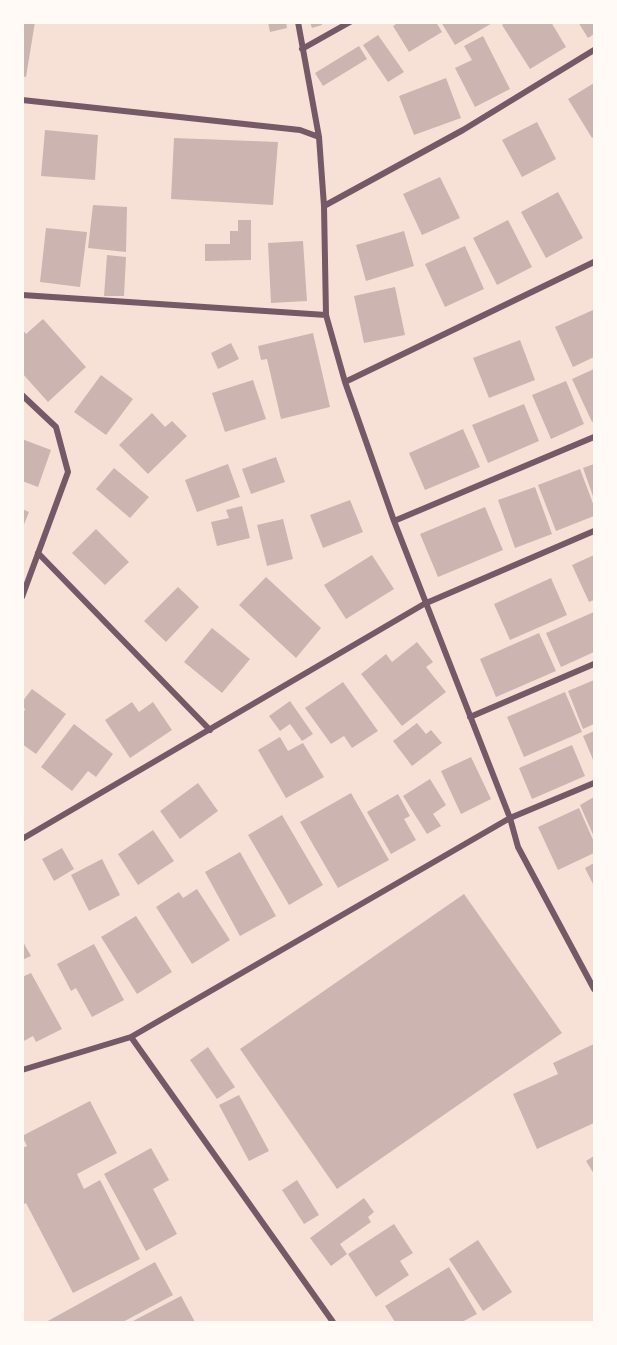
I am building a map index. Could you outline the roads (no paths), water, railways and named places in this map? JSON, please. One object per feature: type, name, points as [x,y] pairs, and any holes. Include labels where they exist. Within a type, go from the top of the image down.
[{"type":"street","points":[[298,22],[319,137],[324,206],[326,315],[345,382],[424,604],[510,818],[518,847],[594,989]]},
{"type":"street","points":[[302,49],[350,22]]},
{"type":"street","points":[[324,206],[463,130],[594,50]]},
{"type":"street","points":[[22,100],[300,130],[319,137]]},
{"type":"street","points":[[345,382],[594,262]]},
{"type":"street","points":[[22,295],[326,315]]},
{"type":"street","points":[[22,395],[56,427],[68,472],[22,597]]},
{"type":"street","points":[[394,522],[594,437]]},
{"type":"street","points":[[22,839],[424,604],[594,531]]},
{"type":"street","points":[[38,553],[210,730]]},
{"type":"street","points":[[470,717],[594,664]]},
{"type":"street","points":[[22,1070],[131,1037],[510,818],[594,783]]},
{"type":"street","points":[[131,1037],[333,1323]]}]
